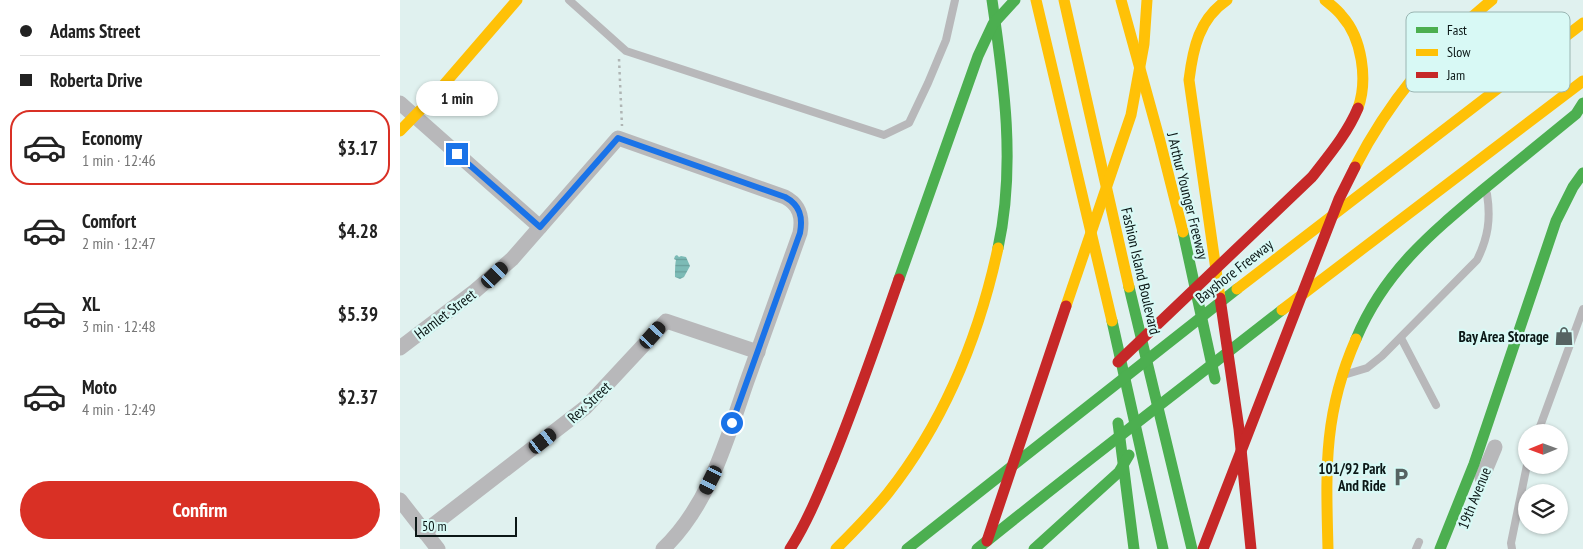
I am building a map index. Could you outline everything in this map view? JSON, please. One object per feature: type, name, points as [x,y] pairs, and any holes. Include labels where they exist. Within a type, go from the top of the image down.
[{"type":"main road","points":[[400,131],[517,0]]},
{"type":"main road","points":[[836,549],[889,492],[917,452],[943,407],[966,356],[985,299],[999,246],[1007,195],[1008,151],[1000,60],[992,0]]},
{"type":"main road","points":[[790,549],[817,498],[853,410],[978,56],[993,24],[1015,0]]},
{"type":"main road","points":[[1036,0],[1117,343],[1163,549]]},
{"type":"main road","name":"Fashion Island Boulevard","points":[[1064,0],[1123,264],[1192,549]]},
{"type":"main road","name":"J Arthur Younger Freeway","points":[[1120,0],[1169,178],[1202,314],[1218,391]]},
{"type":"main road","points":[[984,549],[995,522],[1131,115],[1142,65],[1148,16],[1147,0]]},
{"type":"main road","points":[[1228,0],[1220,4],[1202,27],[1192,53],[1189,80],[1239,429],[1249,549]]},
{"type":"main road","points":[[1108,370],[1312,176],[1335,148],[1352,122],[1360,99],[1364,71],[1358,44],[1343,16],[1325,0]]},
{"type":"main road","points":[[1478,12],[1492,0]]},
{"type":"main road","name":"Bayshore Freeway","points":[[1570,33],[1583,23]]},
{"type":"main road","points":[[1570,91],[1583,81]]},
{"type":"main road","points":[[1203,549],[1339,199],[1380,122],[1406,85]]},
{"type":"main road","name":"Bayshore Freeway","points":[[908,549],[1254,275],[1493,92]]},
{"type":"main road","points":[[977,549],[1078,467],[1157,408],[1283,308],[1568,92]]},
{"type":"main road","points":[[1328,549],[1326,462],[1330,422],[1341,376],[1365,318],[1386,286],[1410,255],[1486,187],[1576,114],[1583,103]]},
{"type":"main road","points":[[1064,124],[1102,314],[1134,549]]},
{"type":"main road","points":[[1440,549],[1481,445],[1552,230],[1573,187],[1583,172]]},
{"type":"main road","points":[[985,487],[1072,404]]},
{"type":"main road","points":[[1034,549],[1118,472],[1157,408]]},
{"type":"main road","points":[[1230,449],[1249,549]]},
{"type":"street","points":[[400,103],[540,227]]},
{"type":"street","name":"Hamlet Street","points":[[400,348],[495,275],[512,259],[618,138],[622,140]]},
{"type":"street","points":[[622,140],[785,197],[797,206],[800,213],[800,233],[711,480],[687,522],[663,549]]},
{"type":"street","name":"Rex Street","points":[[424,532],[586,407],[666,321],[758,352]]},
{"type":"street","name":"19th Avenue","points":[[1453,549],[1494,447]]},
{"type":"street","points":[[400,500],[438,549]]},
{"type":"lane","points":[[570,0],[626,51],[884,135],[909,123],[946,40],[955,0]]},
{"type":"lane","points":[[1341,376],[1367,368],[1382,356],[1477,260],[1485,245],[1490,221],[1486,187]]},
{"type":"lane","points":[[1541,424],[1583,309]]},
{"type":"lane","points":[[1401,338],[1436,405]]},
{"type":"lane","points":[[1512,549],[1511,542],[1525,474]]},
{"type":"path","points":[[618,44],[622,140]]},
{"type":"water","points":[[677,255],[679,257],[686,257],[690,266],[684,277],[680,279],[675,277],[676,260],[674,259]]},
{"type":"traffic: fast","points":[[992,0],[1001,62],[1007,155],[1006,186],[998,248]]},
{"type":"traffic: fast","points":[[899,279],[978,56],[993,24],[1015,0]]},
{"type":"traffic: fast","points":[[1356,339],[1367,315],[1380,294],[1410,256],[1445,222],[1576,114],[1583,103]]},
{"type":"traffic: fast","points":[[1440,549],[1474,464],[1556,221],[1573,187],[1583,173]]},
{"type":"traffic: fast","points":[[1183,232],[1215,379]]},
{"type":"traffic: fast","points":[[1129,287],[1192,549]]},
{"type":"traffic: fast","points":[[907,549],[1237,289]]},
{"type":"traffic: fast","points":[[977,549],[1282,310]]},
{"type":"traffic: fast","points":[[1112,321],[1163,549]]},
{"type":"traffic: fast","points":[[1118,423],[1134,549]]},
{"type":"traffic: fast","points":[[1034,549],[1119,472],[1129,455]]},
{"type":"traffic: slow","points":[[400,131],[434,96],[517,0]]},
{"type":"traffic: slow","points":[[1036,0],[1112,321]]},
{"type":"traffic: slow","points":[[1064,0],[1129,287]]},
{"type":"traffic: slow","points":[[1121,0],[1183,232]]},
{"type":"traffic: slow","points":[[1066,306],[1131,115],[1144,44],[1147,0]]},
{"type":"traffic: slow","points":[[1220,298],[1189,80],[1195,46],[1199,35],[1210,16],[1227,0]]},
{"type":"traffic: slow","points":[[1325,0],[1349,25],[1358,47],[1363,72],[1363,85],[1358,108]]},
{"type":"traffic: slow","points":[[1478,12],[1492,0]]},
{"type":"traffic: slow","points":[[1570,33],[1583,23]]},
{"type":"traffic: slow","points":[[1570,91],[1583,81]]},
{"type":"traffic: slow","points":[[1355,167],[1368,143],[1406,87]]},
{"type":"traffic: slow","points":[[1237,289],[1493,92]]},
{"type":"traffic: slow","points":[[1282,310],[1569,92]]},
{"type":"traffic: slow","points":[[836,549],[888,493],[926,437],[957,377],[970,345],[981,313],[998,248]]},
{"type":"traffic: slow","points":[[1328,549],[1327,468],[1332,418],[1337,392],[1356,339]]},
{"type":"traffic: jam","points":[[1118,362],[1312,177],[1343,135],[1358,108]]},
{"type":"traffic: jam","points":[[1203,549],[1339,199],[1355,167]]},
{"type":"traffic: jam","points":[[790,549],[808,516],[833,459],[899,279]]},
{"type":"traffic: jam","points":[[1220,298],[1239,429],[1251,549]]},
{"type":"traffic: jam","points":[[987,541],[1066,306]]},
{"type":"place","name":"Bay Area Storage","points":[[1564,336]]},
{"type":"place","name":"101/92 Park And Ride","points":[[1401,477]]},
{"type":"route","points":[[457,154],[540,227],[618,138],[792,200],[800,213],[800,233],[732,423]]}]
